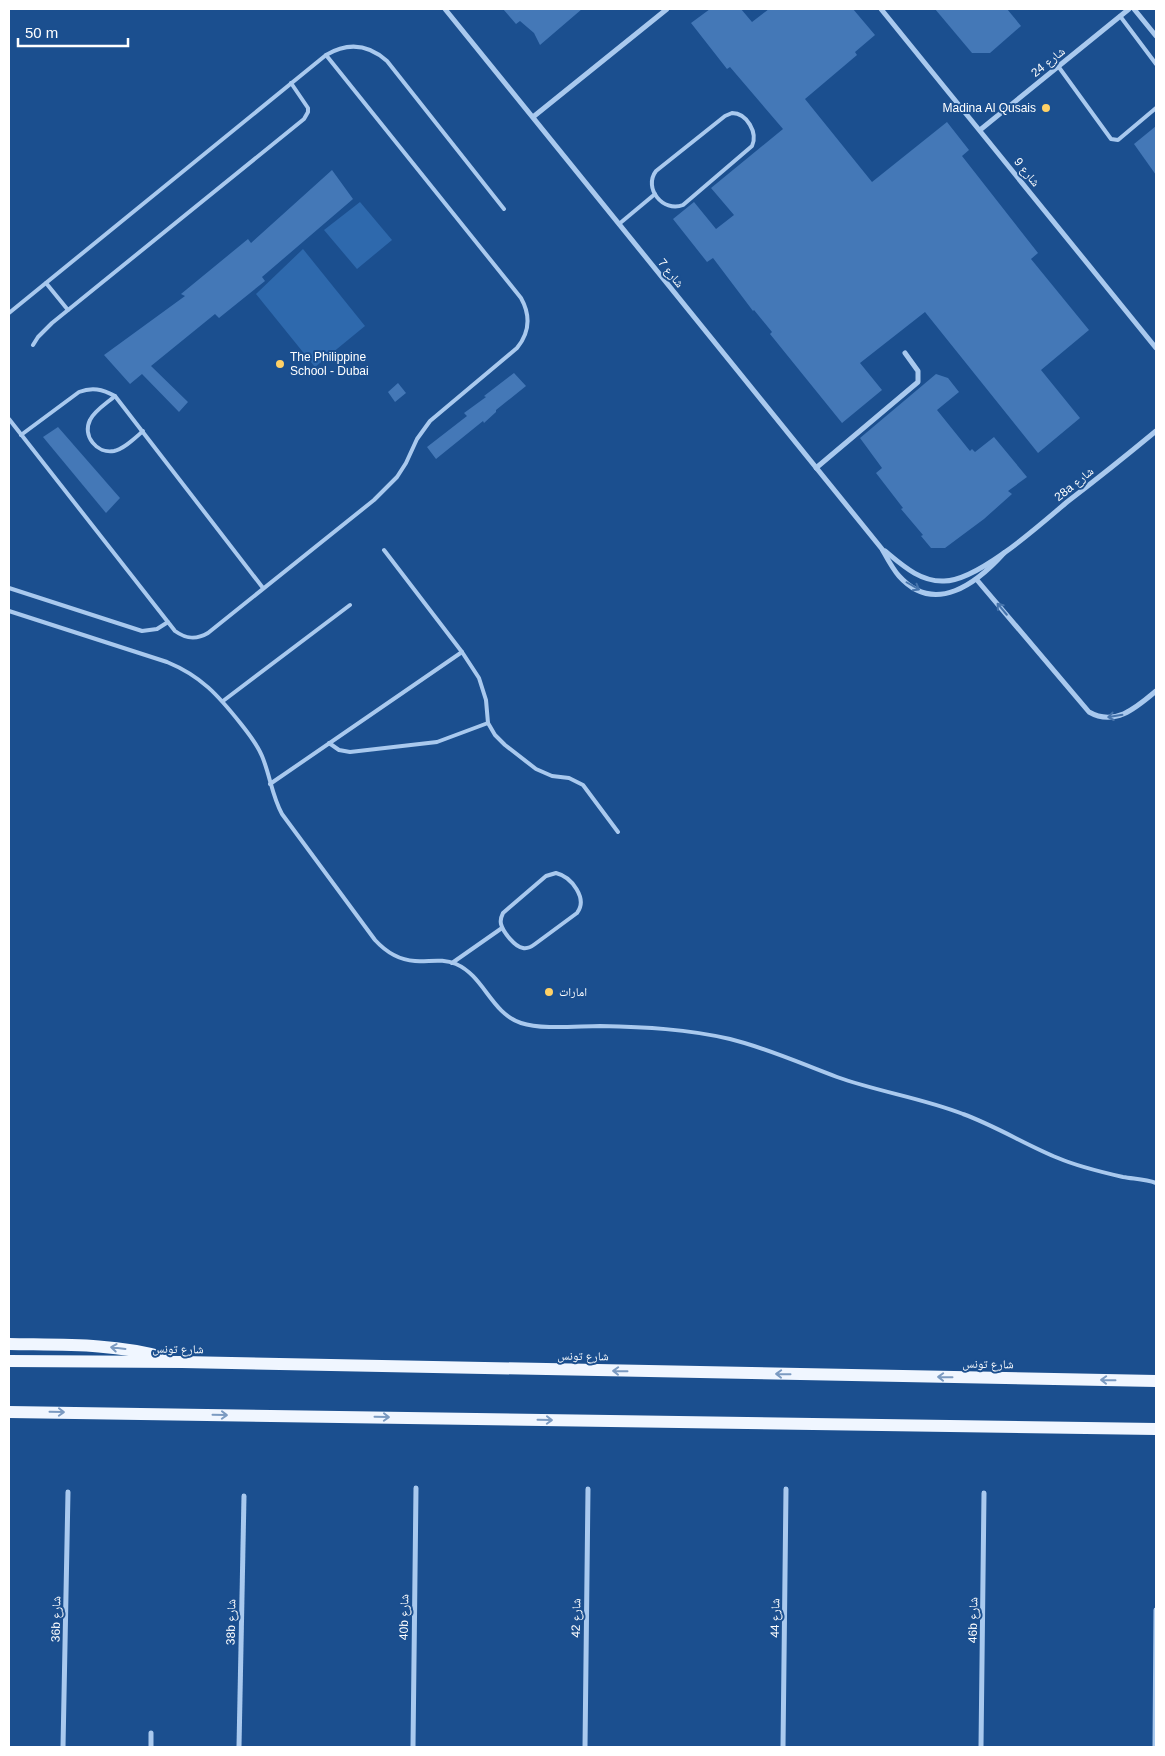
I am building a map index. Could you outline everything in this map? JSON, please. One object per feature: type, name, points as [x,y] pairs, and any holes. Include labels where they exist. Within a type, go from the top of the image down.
[{"type":"main road","points":[[9,1344],[100,1346],[146,1353],[182,1362]]},
{"type":"main road","name":"شارع تونس","points":[[9,1361],[182,1362],[1156,1381]]},
{"type":"main road","points":[[9,1412],[1156,1429]]},
{"type":"street","name":"شارع 7","points":[[444,9],[882,549]]},
{"type":"street","points":[[533,117],[666,9]]},
{"type":"street","name":"شارع 9","points":[[881,9],[1156,348]]},
{"type":"street","name":"شارع 24","points":[[980,130],[1129,9]]},
{"type":"street","points":[[1134,9],[1156,36]]},
{"type":"street","points":[[816,468],[918,382],[918,371],[905,353]]},
{"type":"street","name":"28a شارع","points":[[882,549],[900,577],[914,588],[923,592],[949,593],[958,590],[977,580],[1004,553],[1156,431]]},
{"type":"street","name":"28a شارع","points":[[882,549],[908,570],[918,575],[945,582],[974,572],[1004,553]]},
{"type":"street","points":[[977,580],[1090,712],[1109,718],[1123,715],[1130,712],[1156,691]]},
{"type":"street","name":"40b شارع","points":[[412,1747],[416,1488]]},
{"type":"street","name":"شارع 42","points":[[585,1747],[588,1489]]},
{"type":"street","name":"شارع 44","points":[[784,1747],[786,1489]]},
{"type":"street","name":"36b شارع","points":[[63,1747],[68,1492]]},
{"type":"street","name":"46b شارع","points":[[981,1747],[984,1493]]},
{"type":"street","name":"38b شارع","points":[[238,1747],[244,1496]]},
{"type":"street","points":[[1155,1747],[1156,1610]]},
{"type":"street","points":[[151,1733],[152,1747]]},
{"type":"lane","points":[[1120,16],[1156,64]]},
{"type":"lane","points":[[9,313],[326,55],[341,48],[358,46],[369,48],[387,61],[504,209]]},
{"type":"lane","points":[[9,419],[175,631],[188,638],[208,633],[374,500],[406,463],[430,421],[517,348],[526,333],[528,324],[528,314],[521,298],[326,55]]},
{"type":"lane","points":[[1058,66],[1111,139],[1118,140],[1156,108]]},
{"type":"lane","points":[[33,345],[44,329],[304,119],[308,108],[291,83]]},
{"type":"lane","points":[[732,113],[741,115],[754,131],[752,146],[682,205],[675,208],[668,206],[655,194],[651,188],[651,180],[656,171],[725,116],[732,113]]},
{"type":"lane","points":[[619,224],[655,194]]},
{"type":"lane","points":[[46,282],[68,310]]},
{"type":"lane","points":[[21,435],[79,392],[97,389],[107,391],[115,396],[263,588]]},
{"type":"lane","points":[[115,396],[90,419],[88,432],[94,444],[99,448],[112,451],[119,449],[143,432]]},
{"type":"lane","points":[[384,550],[462,652],[482,685],[486,700],[488,722],[499,740],[536,769],[552,776],[569,778],[583,785],[618,832]]},
{"type":"lane","points":[[9,588],[142,631],[157,629],[168,622]]},
{"type":"lane","points":[[223,701],[350,605]]},
{"type":"lane","points":[[9,611],[167,662],[183,669],[211,688],[254,741],[261,754],[272,794],[282,814],[374,940],[392,955],[403,959],[414,961],[436,960],[452,963],[466,970],[501,1012],[520,1023],[542,1026],[671,1029],[732,1039],[849,1081],[962,1114],[1083,1167],[1107,1174],[1156,1183]]},
{"type":"lane","points":[[270,784],[462,652]]},
{"type":"lane","points":[[330,743],[339,750],[350,752],[430,744],[488,722]]},
{"type":"lane","points":[[556,873],[566,878],[581,898],[582,904],[577,913],[530,947],[518,946],[502,928],[501,917],[506,908],[551,874],[556,873]]},
{"type":"lane","points":[[452,963],[502,928]]},
{"type":"shaded area","points":[[360,202],[392,240],[357,269],[324,230]]},
{"type":"shaded area","points":[[303,249],[365,326],[315,367],[256,294]]},
{"type":"building","points":[[503,9],[582,9],[540,45],[534,33],[520,21],[516,24]]},
{"type":"building","points":[[710,9],[741,9],[752,22],[769,9],[853,9],[875,35],[855,52],[857,55],[805,99],[872,182],[947,122],[969,150],[962,156],[1038,253],[1031,259],[1089,330],[1041,370],[1080,418],[1038,453],[925,312],[860,363],[882,390],[842,423],[770,334],[772,332],[753,311],[713,258],[707,262],[673,219],[694,202],[716,229],[734,215],[711,188],[783,129],[730,67],[727,69],[691,23]]},
{"type":"building","points":[[935,9],[1007,9],[1021,26],[990,53],[972,53]]},
{"type":"building","points":[[1156,126],[1156,175],[1134,144]]},
{"type":"building","points":[[332,170],[353,199],[262,277],[265,281],[219,318],[215,314],[151,366],[188,402],[179,412],[142,374],[130,384],[104,355],[185,296],[181,294],[248,239],[251,243]]},
{"type":"building","points":[[514,373],[526,386],[496,410],[484,423],[483,421],[436,459],[427,447],[467,416],[464,413]]},
{"type":"building","points":[[936,374],[948,378],[959,392],[937,410],[970,451],[972,449],[975,452],[994,437],[1027,477],[1008,491],[1012,494],[984,519],[945,548],[931,548],[921,536],[923,535],[901,509],[903,508],[876,473],[882,468],[860,438]]},
{"type":"building","points":[[398,383],[406,393],[395,402],[388,392]]},
{"type":"building","points":[[58,427],[120,498],[106,513],[43,437]]},
{"type":"place","name":"Madina Al Qusais","points":[[1046,108]]},
{"type":"place","name":"The Philippine School - Dubai","points":[[280,364]]},
{"type":"place","name":"امارات","points":[[549,992]]}]
